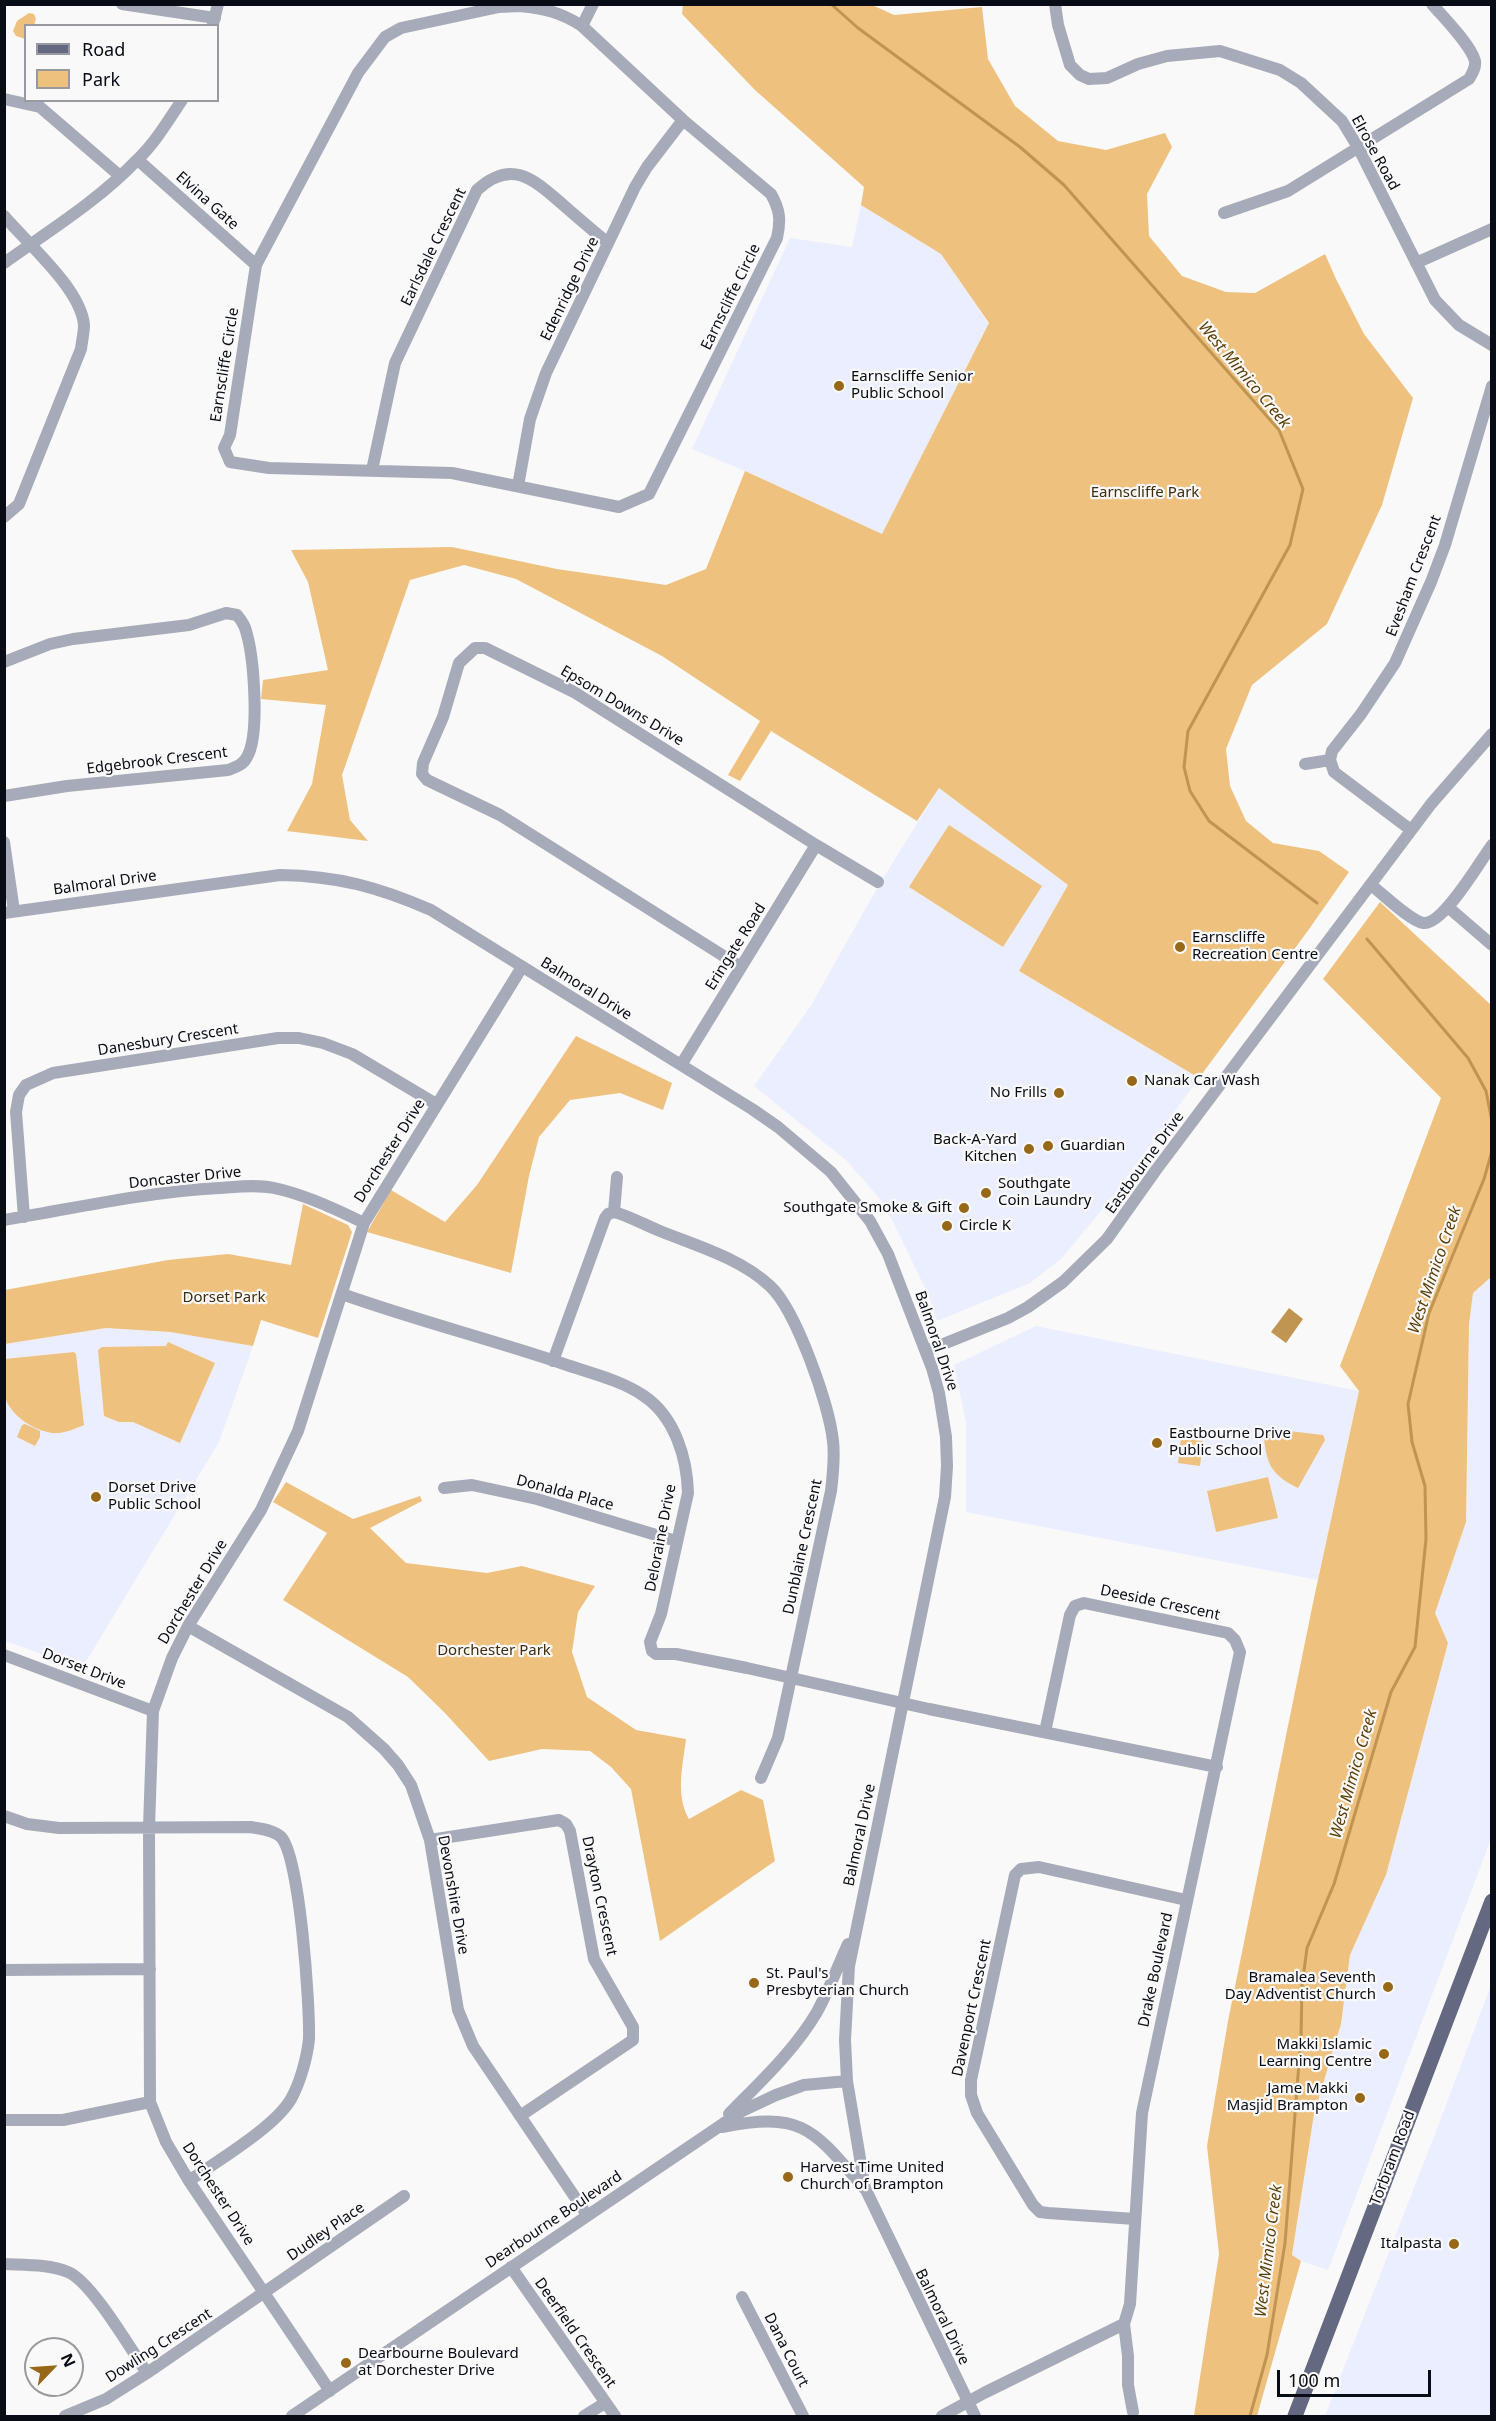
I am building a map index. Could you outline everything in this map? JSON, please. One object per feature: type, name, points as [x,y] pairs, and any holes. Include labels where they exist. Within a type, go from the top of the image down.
[{"type":"main road","name":"Torbram Road","points":[[1295,2416],[1491,1901]]},
{"type":"street","points":[[122,4],[214,22],[218,4]]},
{"type":"street","points":[[582,26],[592,4]]},
{"type":"street","name":"Elrose Road","points":[[1055,4],[1058,25],[1070,65],[1089,80],[1107,78],[1138,64],[1167,56],[1220,51],[1280,70],[1301,83],[1342,121],[1359,149],[1435,300],[1459,325],[1491,345]]},
{"type":"street","points":[[1224,213],[1288,191],[1469,79],[1475,61],[1470,50],[1432,4]]},
{"type":"street","name":"Earnscliffe Circle","points":[[520,6],[549,10],[566,15],[582,26],[684,120],[771,194],[779,208],[780,222],[777,238],[649,494],[619,507],[452,473],[269,468],[230,462],[224,448],[230,435],[256,265],[358,73],[385,37],[401,28],[499,7],[520,6]]},
{"type":"street","points":[[4,99],[40,107],[120,176]]},
{"type":"street","points":[[4,263],[138,160],[181,102]]},
{"type":"street","name":"Edenridge Drive","points":[[518,486],[530,419],[546,373],[647,167],[684,120]]},
{"type":"street","name":"Elvina Gate","points":[[138,160],[256,265]]},
{"type":"street","name":"Earlsdale Crescent","points":[[372,470],[394,363],[477,190],[488,180],[501,174],[527,176],[608,243]]},
{"type":"street","points":[[4,216],[43,256],[78,304],[84,325],[81,349],[19,504],[4,517]]},
{"type":"street","points":[[1416,263],[1491,229]]},
{"type":"street","name":"Evesham Crescent","points":[[1330,760],[1332,751],[1361,714],[1395,663],[1431,582],[1445,545],[1491,386]]},
{"type":"street","name":"Edgebrook Crescent","points":[[4,662],[50,644],[73,639],[189,625],[226,613],[237,615],[246,631],[255,696],[252,743],[249,754],[243,764],[228,770],[68,786],[4,796]]},
{"type":"street","name":"Epsom Downs Drive","points":[[741,967],[500,815],[427,780],[422,774],[423,763],[443,717],[459,663],[475,648],[485,648],[574,692],[878,882]]},
{"type":"street","name":"Eastbourne Drive","points":[[926,1351],[1008,1318],[1028,1307],[1064,1282],[1095,1252],[1123,1219],[1156,1170],[1411,830],[1459,769],[1491,734]]},
{"type":"street","points":[[1305,764],[1330,760],[1334,772],[1411,830]]},
{"type":"street","points":[[4,842],[10,912]]},
{"type":"street","name":"Eringate Road","points":[[681,1065],[816,845]]},
{"type":"street","points":[[1371,885],[1424,924],[1436,920],[1448,907],[1491,845]]},
{"type":"street","name":"Balmoral Drive","points":[[10,912],[280,875],[346,880],[391,892],[431,910],[778,1127],[831,1172],[870,1221],[888,1254],[926,1351],[939,1393],[946,1437],[947,1466],[945,1497],[855,1928],[846,1998],[847,2081],[865,2188],[975,2416]]},
{"type":"street","points":[[1448,907],[1491,945]]},
{"type":"street","name":"Dorchester Drive","points":[[330,2391],[189,2181],[166,2142],[150,2102],[149,1827],[153,1711],[172,1658],[188,1626],[261,1510],[298,1431],[364,1223],[522,967]]},
{"type":"street","name":"Danesbury Crescent","points":[[24,1217],[16,1112],[19,1095],[26,1085],[53,1073],[278,1038],[299,1038],[323,1043],[352,1054],[436,1104]]},
{"type":"street","points":[[553,1361],[605,1218],[614,1212],[617,1177]]},
{"type":"street","name":"Doncaster Drive","points":[[4,1220],[190,1190],[272,1187],[300,1195],[364,1223]]},
{"type":"street","name":"Dunblaine Crescent","points":[[614,1212],[740,1264],[772,1288],[787,1307],[830,1422],[834,1469],[831,1491],[778,1738],[761,1778]]},
{"type":"street","name":"Deloraine Drive","points":[[342,1294],[553,1361],[645,1396],[670,1426],[682,1449],[688,1492],[661,1614],[650,1642],[652,1651],[656,1654],[676,1654],[903,1704]]},
{"type":"street","name":"Donalda Place","points":[[444,1488],[472,1485],[537,1498],[676,1541]]},
{"type":"street","name":"Deeside Crescent","points":[[1045,1732],[1070,1615],[1075,1606],[1084,1603],[1092,1604],[1228,1633],[1235,1640],[1240,1652],[1217,1767]]},
{"type":"street","name":"Devonshire Drive","points":[[188,1626],[348,1718],[384,1749],[398,1765],[411,1785],[430,1840],[458,2010],[473,2046],[587,2215]]},
{"type":"street","name":"Dorset Drive","points":[[4,1655],[153,1711]]},
{"type":"street","points":[[903,1704],[1217,1767]]},
{"type":"street","name":"Drake Boulevard","points":[[1133,2412],[1128,2385],[1128,2356],[1124,2324],[1130,2304],[1142,2114],[1186,1900],[1217,1767]]},
{"type":"street","points":[[4,1816],[27,1824],[59,1828],[251,1827],[268,1830],[281,1838],[290,1857],[306,1959],[309,2039],[305,2061],[292,2098],[278,2118],[189,2181]]},
{"type":"street","name":"Drayton Crescent","points":[[430,1840],[559,1820],[566,1824],[570,1831],[594,1959],[633,2027],[633,2040],[520,2116]]},
{"type":"street","name":"Davenport Crescent","points":[[1135,2219],[1071,2217],[1040,2212],[1033,2205],[977,2112],[970,2095],[971,2080],[1015,1875],[1021,1869],[1039,1867],[1186,1900]]},
{"type":"street","points":[[715,2128],[778,2064],[797,2041],[817,2011],[855,1928]]},
{"type":"street","points":[[4,1970],[150,1969]]},
{"type":"street","name":"Dearbourne Boulevard","points":[[292,2416],[715,2128],[752,2106],[789,2089],[804,2085],[847,2081]]},
{"type":"street","points":[[4,2120],[63,2120],[150,2102]]},
{"type":"street","points":[[715,2128],[764,2120],[784,2121],[804,2128],[830,2148],[865,2188]]},
{"type":"street","name":"Dudley Place","points":[[266,2293],[404,2196]]},
{"type":"street","points":[[4,2264],[50,2267],[69,2272],[85,2284],[147,2373]]},
{"type":"street","name":"Deerfield Crescent","points":[[512,2267],[615,2416]]},
{"type":"street","name":"Dowling Crescent","points":[[65,2416],[105,2399],[266,2293]]},
{"type":"street","name":"Dana Court","points":[[742,2296],[803,2416]]},
{"type":"street","points":[[942,2416],[1124,2324]]},
{"type":"street","points":[[584,2416],[605,2403]]},
{"type":"shaded area","name":"Earnscliffe Senior Public School","points":[[861,205],[941,254],[989,324],[882,535],[745,471],[692,449],[790,238],[852,247]]},
{"type":"shaded area","points":[[939,788],[1068,885],[1019,971],[1199,1078],[1107,1204],[1061,1259],[1030,1283],[937,1321],[928,1294],[879,1198],[847,1161],[754,1086],[810,1007],[879,885]]},
{"type":"shaded area","points":[[1491,1277],[1491,1839],[1328,2270],[1292,2256],[1314,2114],[1341,2024],[1350,1955],[1386,1875],[1448,1643],[1435,1613],[1466,1522],[1469,1324],[1473,1293]]},
{"type":"shaded area","points":[[1289,1308],[1303,1319],[1286,1343],[1271,1332]]},
{"type":"shaded area","name":"Eastbourne Drive Public School","points":[[1036,1326],[1359,1391],[1318,1580],[966,1512],[966,1423],[954,1365]]},
{"type":"shaded area","name":"Dorset Drive Public School","points":[[106,1328],[170,1332],[253,1346],[219,1442],[82,1668],[5,1641],[5,1344]]},
{"type":"shaded area","points":[[1491,1985],[1491,2416],[1325,2416],[1435,2134]]},
{"type":"green space","name":"Earnscliffe Park","points":[[870,4],[894,15],[982,7],[988,59],[1015,106],[1058,141],[1106,150],[1165,133],[1172,147],[1147,194],[1149,236],[1182,276],[1226,292],[1255,293],[1325,254],[1364,334],[1413,398],[1382,505],[1327,624],[1252,685],[1226,749],[1230,786],[1246,821],[1273,843],[1319,851],[1349,872],[1199,1078],[1019,971],[1068,885],[939,788],[917,821],[771,731],[740,781],[728,775],[760,721],[662,656],[516,579],[464,565],[410,580],[342,775],[350,820],[368,841],[287,831],[312,784],[326,705],[261,699],[263,680],[328,670],[308,582],[291,550],[452,547],[557,569],[666,585],[706,569],[745,471],[882,534],[989,323],[941,254],[861,205],[864,187],[755,90],[682,14],[683,5]]},
{"type":"green space","points":[[29,13],[34,14],[36,19],[34,24],[24,24],[24,39],[16,36],[13,31],[17,21]]},
{"type":"green space","points":[[949,825],[1042,886],[1003,947],[909,887]]},
{"type":"green space","points":[[1380,902],[1491,1005],[1491,1277],[1473,1293],[1469,1324],[1466,1522],[1435,1613],[1448,1643],[1386,1875],[1350,1955],[1341,2024],[1314,2114],[1292,2255],[1301,2261],[1257,2416],[1194,2416],[1219,2254],[1207,2146],[1228,2021],[1314,1598],[1359,1391],[1340,1366],[1441,1098],[1323,979]]},
{"type":"green space","points":[[576,1036],[672,1083],[663,1110],[620,1093],[570,1100],[539,1137],[529,1176],[511,1273],[367,1232],[391,1190],[445,1222],[477,1185]]},
{"type":"green space","name":"Dorset Park","points":[[303,1204],[348,1225],[352,1232],[318,1338],[261,1320],[253,1346],[170,1332],[106,1328],[5,1344],[5,1290],[168,1260],[228,1254],[291,1265]]},
{"type":"green space","points":[[168,1342],[215,1363],[180,1443],[133,1422],[119,1422],[104,1416],[98,1350],[102,1347],[166,1346]]},
{"type":"green space","points":[[74,1352],[84,1425],[65,1432],[52,1433],[37,1429],[17,1416],[5,1397],[3,1383],[5,1359]]},
{"type":"green space","points":[[25,1424],[40,1431],[40,1437],[35,1446],[17,1437],[22,1425]]},
{"type":"green space","points":[[1263,1428],[1323,1435],[1325,1440],[1298,1488],[1274,1471],[1267,1457]]},
{"type":"green space","points":[[1181,1438],[1203,1441],[1200,1466],[1178,1463]]},
{"type":"green space","points":[[1268,1477],[1278,1518],[1216,1532],[1207,1491]]},
{"type":"green space","name":"Dorchester Park","points":[[286,1482],[353,1519],[420,1496],[422,1501],[370,1528],[406,1563],[487,1573],[522,1566],[595,1586],[578,1612],[572,1652],[587,1697],[636,1730],[686,1739],[681,1790],[689,1819],[741,1790],[763,1800],[775,1861],[660,1941],[631,1789],[611,1767],[590,1751],[542,1749],[489,1761],[408,1677],[283,1600],[327,1533],[273,1502]]},
{"type":"waterway","name":"West Mimico Creek","points":[[831,4],[858,28],[1020,147],[1064,185],[1279,430],[1303,489],[1290,545],[1188,731],[1184,767],[1190,791],[1209,821],[1317,903]]},
{"type":"waterway","name":"West Mimico Creek","points":[[1367,939],[1468,1058],[1486,1091],[1492,1122]]},
{"type":"waterway","name":"West Mimico Creek","points":[[1250,2416],[1267,2355],[1285,2243],[1301,2037],[1302,1986],[1307,1948],[1334,1884],[1391,1692],[1415,1647],[1426,1539],[1425,1486],[1412,1442],[1408,1404],[1429,1313],[1484,1179],[1492,1151]]},
{"type":"place","name":"Earnscliffe Senior Public School","points":[[839,386]]},
{"type":"place","name":"Earnscliffe Recreation Centre","points":[[1180,947]]},
{"type":"place","name":"Nanak Car Wash","points":[[1132,1081]]},
{"type":"place","name":"No Frills","points":[[1059,1093]]},
{"type":"place","name":"Guardian","points":[[1048,1146]]},
{"type":"place","name":"Back-A-Yard Kitchen","points":[[1029,1149]]},
{"type":"place","name":"Southgate Coin Laundry","points":[[986,1193]]},
{"type":"place","name":"Southgate Smoke & Gift","points":[[964,1208]]},
{"type":"place","name":"Circle K","points":[[947,1226]]},
{"type":"place","name":"Eastbourne Drive Public School","points":[[1157,1443]]},
{"type":"place","name":"Dorset Drive Public School","points":[[96,1497]]},
{"type":"place","name":"St. Paul's Presbyterian Church","points":[[754,1983]]},
{"type":"place","name":"Bramalea Seventh Day Adventist Church","points":[[1388,1987]]},
{"type":"place","name":"Makki Islamic Learning Centre","points":[[1384,2054]]},
{"type":"place","name":"Jame Makki Masjid Brampton","points":[[1360,2098]]},
{"type":"place","name":"Harvest Time United Church of Brampton","points":[[788,2177]]},
{"type":"place","name":"Italpasta","points":[[1454,2244]]},
{"type":"place","name":"Dearbourne Boulevard at Dorchester Drive","points":[[346,2363]]}]
